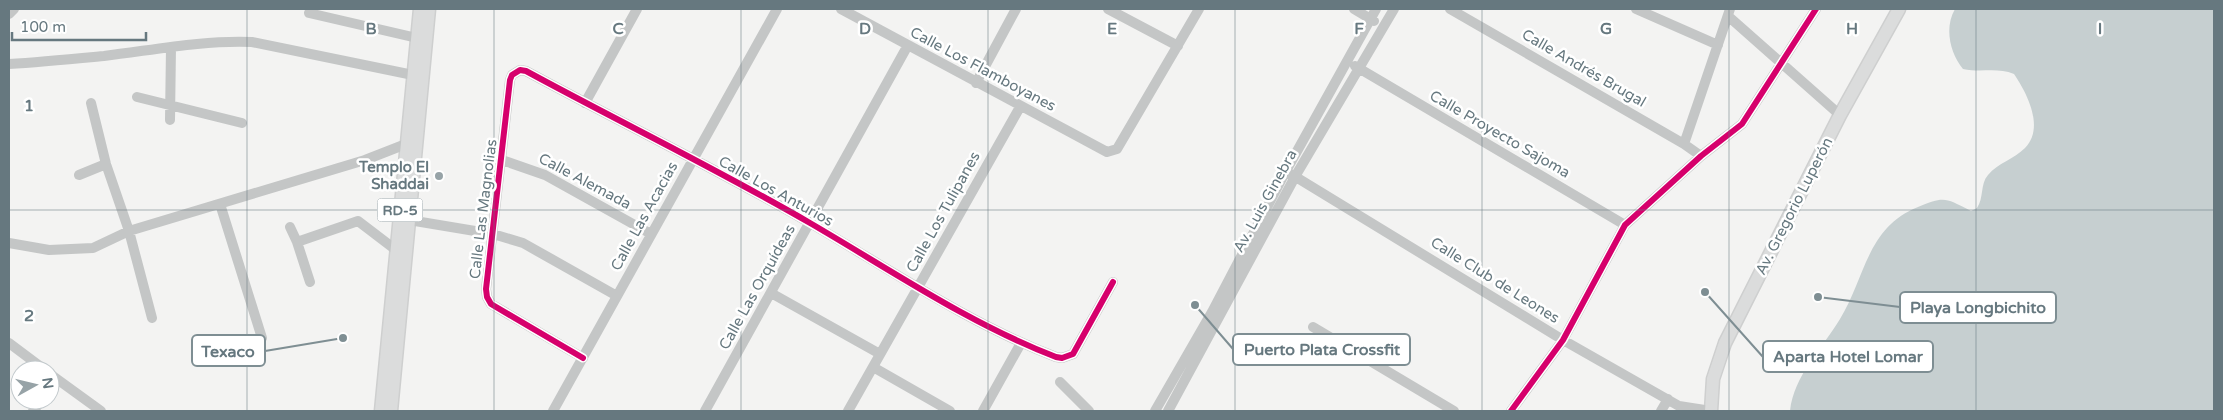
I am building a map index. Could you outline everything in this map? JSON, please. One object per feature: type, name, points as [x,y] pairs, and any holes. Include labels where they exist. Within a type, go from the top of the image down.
[{"type":"main road","name":"RD-5","points":[[381,411],[420,9]]},
{"type":"main road","name":"RD-5","points":[[391,411],[429,9]]},
{"type":"main road","name":"Av. Gregorio Luperón","points":[[1711,411],[1713,379],[1724,343],[1840,115],[1899,9]]},
{"type":"street","points":[[9,14],[14,9]]},
{"type":"street","points":[[585,103],[637,9]]},
{"type":"street","name":"Calle Las Acacias","points":[[553,411],[777,9]]},
{"type":"street","name":"Calle Los Flamboyanes","points":[[841,9],[1020,107],[1107,152],[1113,152],[1117,149],[1178,46]]},
{"type":"street","points":[[976,83],[1016,9]]},
{"type":"street","points":[[1108,9],[1178,46],[1198,9]]},
{"type":"street","points":[[1354,9],[1383,27]]},
{"type":"street","name":"Av. Luis Ginebra","points":[[1168,411],[1376,9]]},
{"type":"street","name":"Av. Luis Ginebra","points":[[1155,411],[1291,173],[1359,70],[1394,9]]},
{"type":"street","name":"Calle Andrés Brugal","points":[[1450,9],[1684,144],[1701,156]]},
{"type":"street","points":[[1636,9],[1718,45]]},
{"type":"street","points":[[1510,411],[1563,340],[1625,225],[1701,156],[1742,124],[1816,9]]},
{"type":"street","points":[[1684,144],[1729,12],[1840,115]]},
{"type":"street","points":[[309,13],[417,38]]},
{"type":"street","points":[[9,64],[104,56],[228,41],[252,42],[413,75]]},
{"type":"street","name":"Calle Las Orquídeas","points":[[705,411],[908,46]]},
{"type":"street","points":[[170,120],[171,47]]},
{"type":"street","name":"Calle Proyecto Sajoma","points":[[1348,61],[1359,70],[1625,225]]},
{"type":"street","name":"Calle Los Anturios","points":[[515,72],[526,71],[693,160],[809,223],[917,289],[1021,343],[1062,358],[1073,354],[1113,282]]},
{"type":"street","name":"Calle Las Magnolias","points":[[515,72],[510,80],[486,289],[487,297],[491,304],[583,358]]},
{"type":"street","points":[[137,97],[242,123]]},
{"type":"street","points":[[91,103],[106,164],[129,231],[152,318]]},
{"type":"street","name":"Calle Los Tulipanes","points":[[848,411],[1020,107]]},
{"type":"street","points":[[9,243],[49,250],[93,248],[129,231],[365,160],[406,144]]},
{"type":"street","name":"Calle Alemada","points":[[502,160],[545,175],[651,234]]},
{"type":"street","points":[[79,174],[106,164]]},
{"type":"street","name":"Calle Club de Leones","points":[[1291,173],[1563,340],[1679,406],[1711,411]]},
{"type":"street","points":[[220,204],[262,338]]},
{"type":"street","points":[[409,220],[493,234],[523,243],[617,296]]},
{"type":"street","points":[[297,242],[358,221],[396,250]]},
{"type":"street","points":[[290,227],[310,282]]},
{"type":"street","points":[[770,292],[880,354]]},
{"type":"street","points":[[1314,327],[1454,411]]},
{"type":"street","points":[[9,343],[32,360]]},
{"type":"street","points":[[983,411],[1021,343]]},
{"type":"street","points":[[873,366],[950,411]]},
{"type":"street","points":[[60,381],[101,411]]},
{"type":"street","points":[[1060,382],[1089,411]]},
{"type":"street","points":[[1661,411],[1668,399]]},
{"type":"shaded area","points":[[1955,9],[2214,9],[2214,411],[1790,411],[1797,386],[1803,374],[1840,319],[1869,255],[1888,227],[1901,216],[1934,201],[1950,201],[1971,211],[1977,208],[1988,175],[1996,167],[2021,152],[2031,140],[2034,131],[2032,111],[2024,91],[2014,74],[2001,71],[1963,69],[1958,63],[1952,48],[1949,32]]},
{"type":"cycle path","points":[[1511,411],[1563,340],[1625,225],[1701,156],[1742,124],[1816,9]]},
{"type":"cycle path","points":[[583,358],[491,304],[487,297],[486,289],[510,80],[512,75],[520,70],[526,71],[740,184],[961,312],[1056,357],[1062,358],[1073,354],[1113,282]]},
{"type":"place","name":"Templo El Shaddai","points":[[439,176]]},
{"type":"place","name":"Aparta Hotel Lomar","points":[[1705,292]]},
{"type":"place","name":"Playa Longbichito","points":[[1818,297]]},
{"type":"place","name":"Puerto Plata Crossfit","points":[[1195,305]]},
{"type":"place","name":"Texaco","points":[[343,338]]}]
